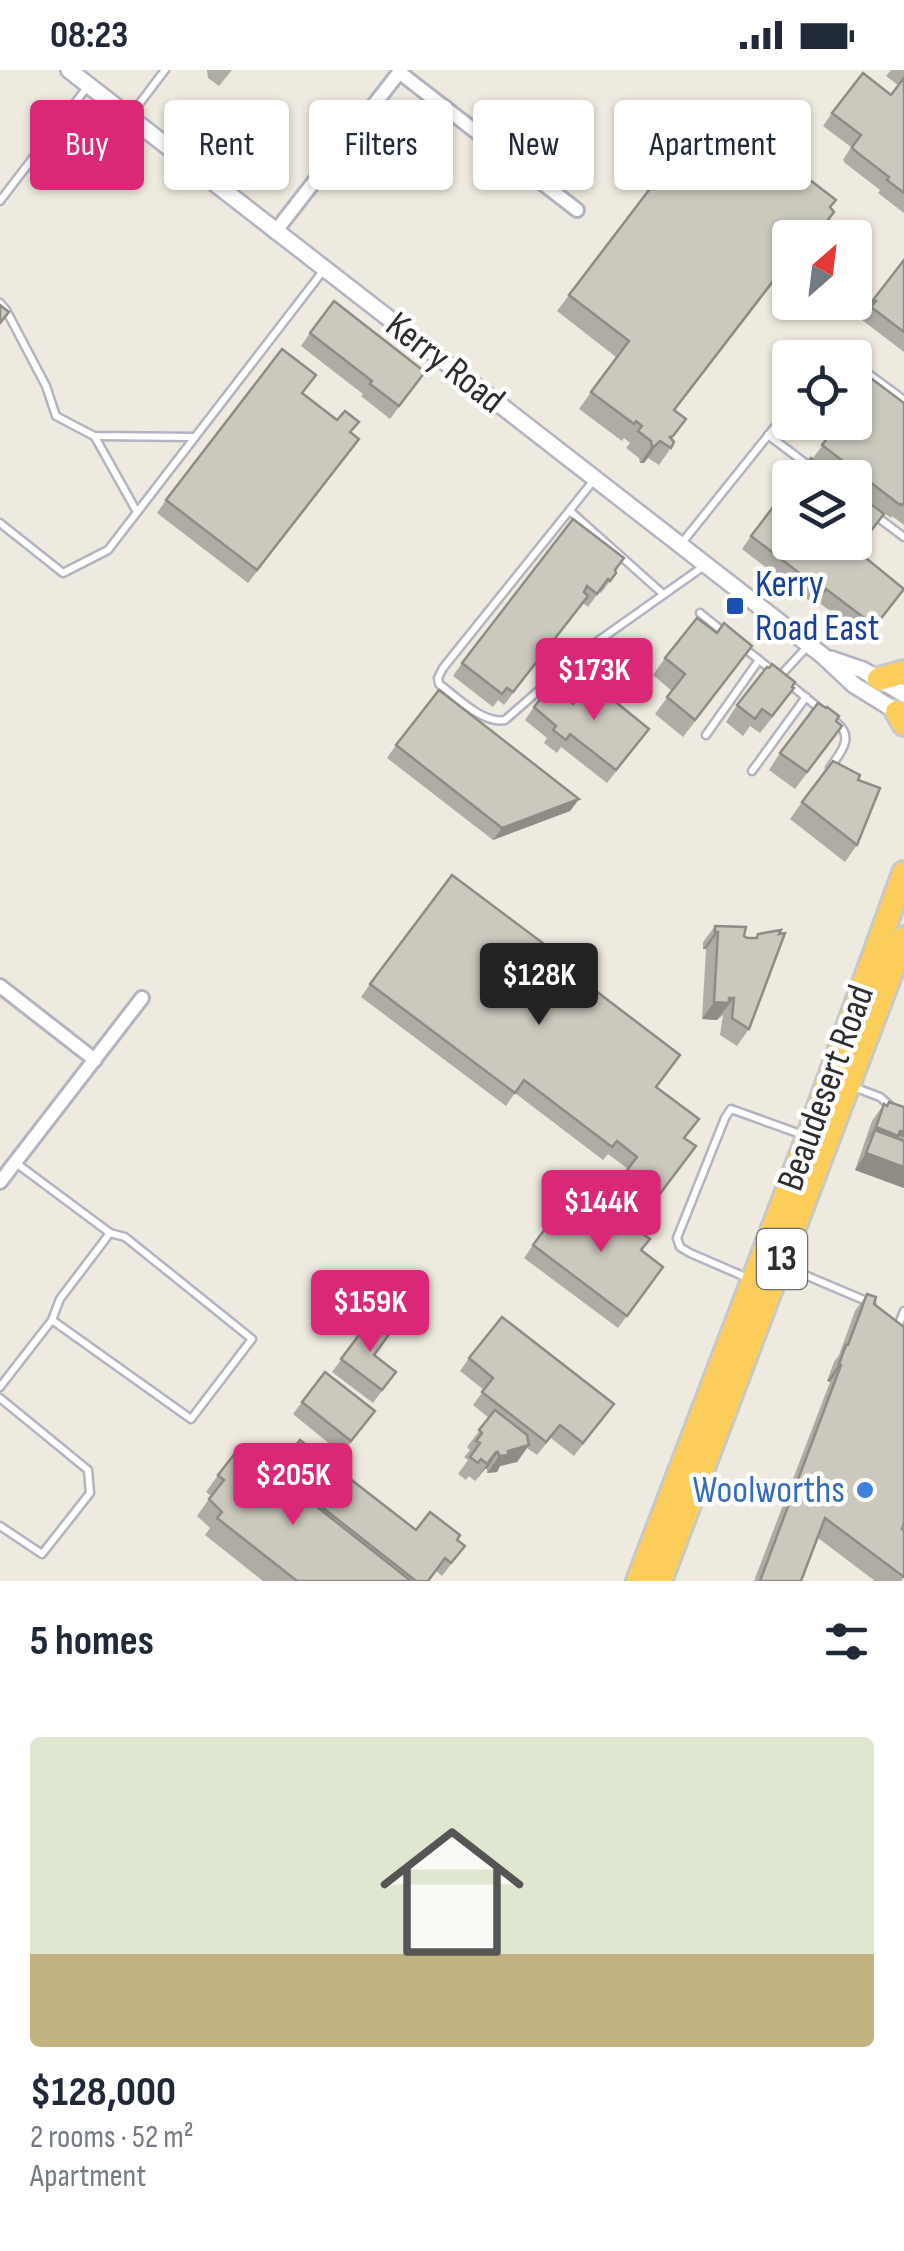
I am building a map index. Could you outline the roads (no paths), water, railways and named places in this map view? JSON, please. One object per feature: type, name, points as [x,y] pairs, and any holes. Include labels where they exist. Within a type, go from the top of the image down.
[{"type":"highway","points":[[879,679],[904,672]]},
{"type":"highway","name":"Beaudesert Road","points":[[638,1581],[754,1281],[904,873]]},
{"type":"highway","name":"Beaudesert Road","points":[[660,1581],[904,938]]},
{"type":"street","name":"Kerry Road","points":[[69,70],[107,100]]},
{"type":"street","points":[[275,232],[400,71],[577,210]]},
{"type":"street","name":"Kerry Road","points":[[144,129],[815,650],[854,685],[902,712]]},
{"type":"street","name":"Kerry Road","points":[[815,650],[879,679],[902,712]]},
{"type":"street","points":[[0,986],[96,1060]]},
{"type":"street","points":[[0,1182],[142,998]]},
{"type":"lane","points":[[142,100],[165,70]]},
{"type":"lane","points":[[0,201],[88,85]]},
{"type":"lane","points":[[0,523],[63,573],[108,550],[324,270]]},
{"type":"lane","points":[[0,303],[46,386],[56,416],[94,436],[195,437]]},
{"type":"lane","points":[[872,376],[904,400]]},
{"type":"lane","points":[[680,545],[772,430]]},
{"type":"lane","points":[[768,435],[801,460]]},
{"type":"lane","points":[[94,436],[137,512]]},
{"type":"lane","points":[[595,479],[443,668],[439,684],[485,718],[505,720],[584,651],[705,564]]},
{"type":"lane","points":[[570,511],[663,593]]},
{"type":"lane","points":[[872,513],[904,536]]},
{"type":"lane","points":[[700,613],[843,728],[845,745],[826,773]]},
{"type":"lane","points":[[780,676],[815,650]]},
{"type":"lane","points":[[706,735],[759,660]]},
{"type":"lane","points":[[752,771],[806,697]]},
{"type":"lane","points":[[848,1085],[880,1097],[904,1118]]},
{"type":"lane","points":[[754,1281],[690,1254],[680,1247],[677,1238],[731,1109],[808,1137]]},
{"type":"lane","points":[[15,1162],[110,1233],[125,1237],[252,1339],[191,1419],[52,1320]]},
{"type":"lane","points":[[0,1387],[52,1320],[60,1299],[110,1233]]},
{"type":"lane","points":[[780,1265],[855,1294],[902,1326],[904,1311]]},
{"type":"lane","points":[[0,1398],[88,1470],[90,1493],[42,1554],[0,1526]]},
{"type":"place","name":"Kerry Road East","points":[[735,606]]},
{"type":"place","name":"Woolworths","points":[[865,1490]]}]
